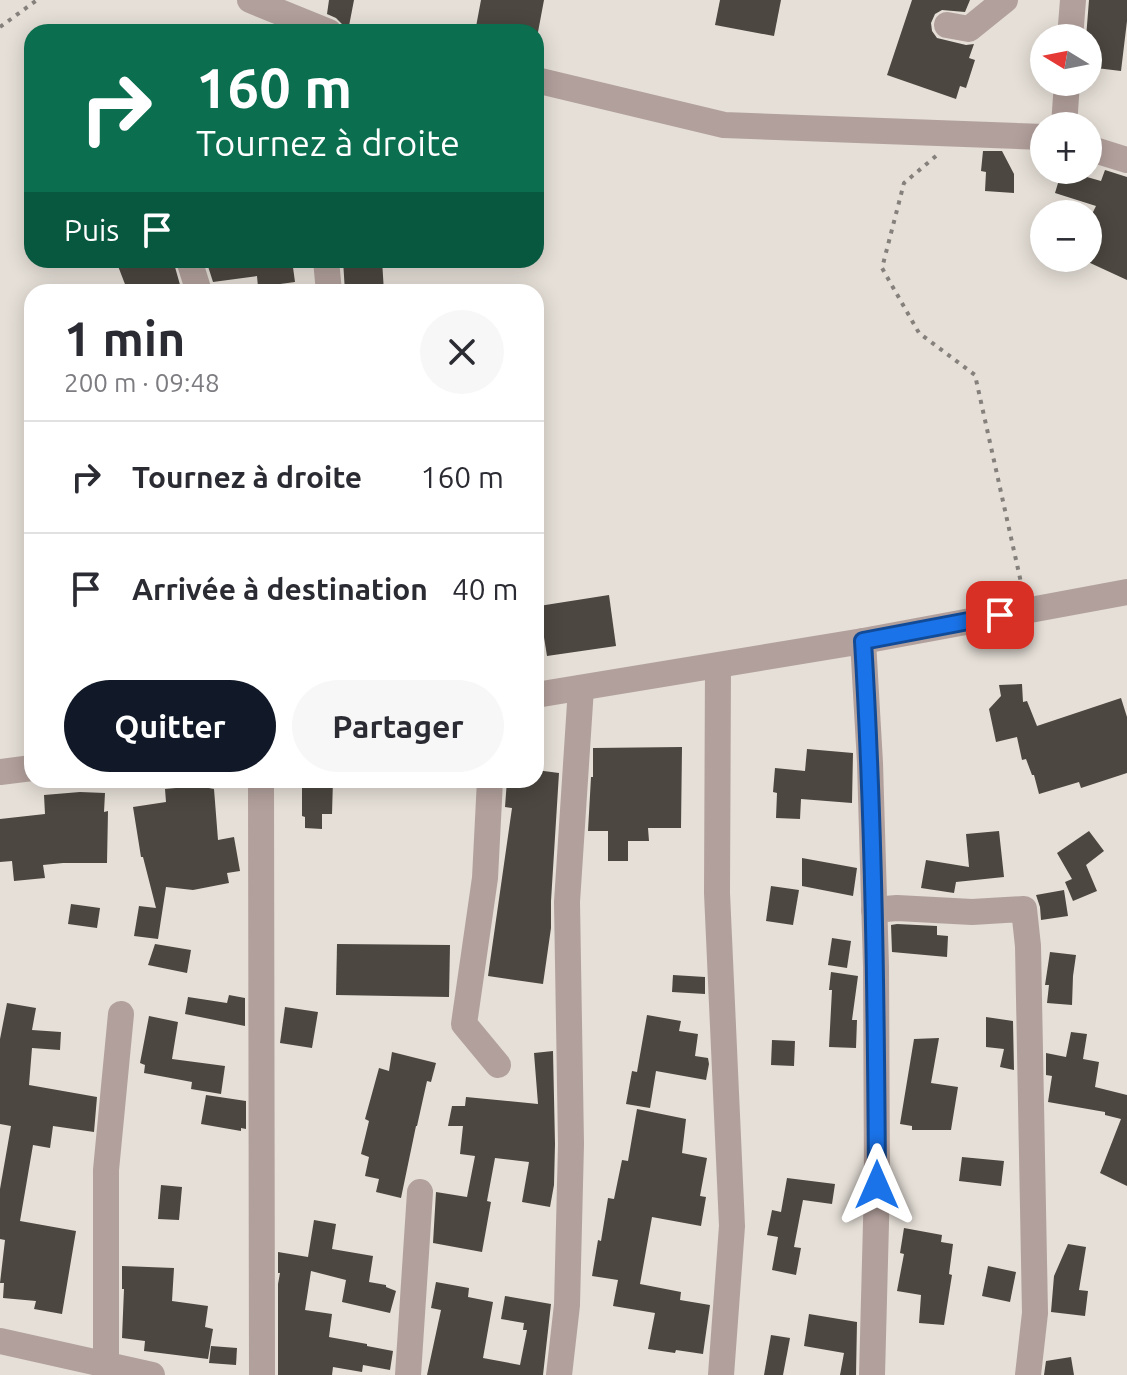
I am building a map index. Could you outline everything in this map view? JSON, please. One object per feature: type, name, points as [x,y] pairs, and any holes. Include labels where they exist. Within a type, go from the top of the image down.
[{"type":"street","points":[[250,0],[309,24]]},
{"type":"street","points":[[947,25],[969,29],[1005,0]]},
{"type":"street","points":[[1071,24],[1073,0]]},
{"type":"street","points":[[544,82],[724,125],[1030,136]]},
{"type":"street","points":[[1102,152],[1127,160]]},
{"type":"street","points":[[544,694],[863,641],[1127,592]]},
{"type":"street","points":[[863,641],[874,910],[877,1185],[872,1375]]},
{"type":"street","points":[[718,666],[717,893],[732,1226],[721,1375]]},
{"type":"street","points":[[559,1375],[567,1305],[571,1144],[567,902],[581,688]]},
{"type":"street","points":[[0,772],[24,769]]},
{"type":"street","points":[[261,788],[262,1375]]},
{"type":"street","points":[[490,788],[485,878],[464,1024],[498,1065]]},
{"type":"street","points":[[874,910],[897,908],[972,912],[1024,909],[1028,946],[1035,1313],[1028,1375]]},
{"type":"street","points":[[106,1370],[106,1170],[121,1014]]},
{"type":"street","points":[[408,1375],[420,1192]]},
{"type":"street","points":[[0,1341],[106,1370],[152,1375]]},
{"type":"path","points":[[0,27],[37,0]]},
{"type":"path","points":[[962,134],[904,183],[882,268],[919,333],[975,375],[1027,610]]},
{"type":"building","points":[[329,0],[354,0],[349,24],[342,24],[327,14]]},
{"type":"building","points":[[481,0],[544,0],[540,24],[476,24]]},
{"type":"building","points":[[720,0],[781,0],[774,36],[715,25]]},
{"type":"building","points":[[912,0],[970,0],[965,12],[942,10],[935,14],[931,23],[937,38],[974,44],[969,58],[975,60],[966,88],[960,86],[956,99],[887,75]]},
{"type":"building","points":[[1089,0],[1127,0],[1121,71],[1102,69],[1102,24],[1087,24]]},
{"type":"building","points":[[983,151],[1002,151],[1014,174],[1014,193],[985,191],[986,172],[981,171]]},
{"type":"building","points":[[1105,170],[1127,177],[1127,280],[1102,268],[1102,200],[1077,200],[1055,193],[1058,184],[1102,184]]},
{"type":"building","points":[[119,268],[175,268],[180,284],[125,284]]},
{"type":"building","points":[[209,268],[293,268],[295,282],[258,284],[257,276],[213,282]]},
{"type":"building","points":[[344,268],[382,268],[384,284],[344,284]]},
{"type":"building","points":[[609,595],[616,646],[547,656],[544,605]]},
{"type":"building","points":[[1022,684],[1023,702],[1027,701],[1037,726],[1121,698],[1127,717],[1127,773],[1081,788],[1079,782],[1039,794],[1026,759],[1022,760],[1017,737],[996,742],[989,709],[1001,696],[999,685]]},
{"type":"building","points":[[682,747],[681,828],[648,828],[649,841],[628,841],[628,861],[608,861],[608,831],[588,831],[593,748]]},
{"type":"building","points":[[807,749],[853,753],[852,803],[801,799],[800,819],[776,818],[777,793],[773,792],[775,768],[805,771]]},
{"type":"building","points":[[544,771],[559,773],[551,928],[543,984],[488,976],[512,808],[505,807],[506,788],[544,788]]},
{"type":"building","points":[[302,788],[333,788],[332,814],[322,814],[322,829],[305,828],[305,817],[302,816]]},
{"type":"building","points":[[165,789],[214,789],[218,840],[234,837],[240,871],[227,873],[229,883],[193,890],[166,887],[158,939],[134,936],[139,906],[156,908],[141,857],[133,807],[166,802]]},
{"type":"building","points":[[105,793],[104,812],[108,811],[107,863],[43,865],[45,878],[14,881],[12,861],[0,862],[0,819],[45,814],[44,795]]},
{"type":"building","points":[[999,831],[1004,877],[956,882],[954,893],[921,888],[926,860],[969,867],[966,834]]},
{"type":"building","points":[[1089,831],[1104,851],[1086,865],[1097,891],[1073,901],[1065,882],[1072,879],[1057,853]]},
{"type":"building","points":[[802,858],[857,868],[853,896],[802,886]]},
{"type":"building","points":[[771,886],[799,890],[793,925],[766,921]]},
{"type":"building","points":[[1064,890],[1068,916],[1041,920],[1036,895]]},
{"type":"building","points":[[71,904],[100,908],[97,928],[68,924]]},
{"type":"building","points":[[891,925],[937,926],[937,935],[948,936],[947,957],[892,952]]},
{"type":"building","points":[[832,938],[851,941],[847,968],[828,965]]},
{"type":"building","points":[[155,944],[191,950],[187,973],[148,965]]},
{"type":"building","points":[[337,944],[450,945],[449,997],[336,995]]},
{"type":"building","points":[[1050,952],[1076,955],[1072,1005],[1047,1003],[1049,985],[1045,985]]},
{"type":"building","points":[[831,972],[858,976],[852,1020],[857,1020],[856,1048],[829,1047]]},
{"type":"building","points":[[673,975],[705,977],[705,994],[672,992]]},
{"type":"building","points":[[229,995],[245,998],[245,1026],[185,1014],[188,997],[227,1003]]},
{"type":"building","points":[[7,1003],[36,1008],[32,1030],[61,1032],[60,1050],[32,1048],[29,1085],[97,1097],[94,1132],[53,1126],[50,1148],[33,1145],[20,1221],[76,1231],[62,1314],[34,1309],[36,1301],[3,1298],[4,1283],[0,1283],[5,1240],[0,1239],[0,1189],[11,1126],[0,1124],[0,1039]]},
{"type":"building","points":[[285,1007],[318,1012],[312,1048],[280,1043]]},
{"type":"building","points":[[647,1015],[681,1021],[679,1031],[698,1034],[695,1056],[708,1058],[709,1064],[706,1080],[656,1071],[650,1108],[626,1104],[632,1071],[637,1072]]},
{"type":"building","points":[[149,1016],[178,1022],[172,1059],[225,1066],[221,1094],[191,1089],[192,1082],[144,1073],[145,1065],[140,1063]]},
{"type":"building","points":[[986,1017],[1013,1021],[1014,1070],[1000,1067],[1004,1049],[986,1047]]},
{"type":"building","points":[[1071,1032],[1087,1034],[1083,1059],[1099,1062],[1095,1087],[1127,1095],[1127,1186],[1100,1173],[1121,1119],[1105,1115],[1105,1112],[1048,1102],[1052,1076],[1046,1075],[1046,1053],[1066,1057]]},
{"type":"building","points":[[939,1038],[931,1083],[958,1087],[951,1130],[912,1130],[912,1126],[900,1124],[914,1039]]},
{"type":"building","points":[[772,1040],[795,1041],[794,1066],[771,1065]]},
{"type":"building","points":[[553,1051],[555,1144],[550,1207],[522,1202],[529,1162],[495,1158],[482,1252],[433,1243],[436,1192],[467,1197],[475,1156],[460,1154],[463,1126],[448,1126],[452,1106],[465,1106],[466,1097],[538,1104],[534,1053]]},
{"type":"building","points":[[392,1052],[436,1063],[431,1082],[427,1081],[401,1198],[376,1192],[379,1179],[365,1176],[369,1157],[361,1154],[369,1121],[365,1119],[379,1068],[389,1071]]},
{"type":"building","points":[[206,1095],[246,1101],[246,1129],[241,1128],[241,1131],[201,1124]]},
{"type":"building","points":[[637,1109],[686,1119],[682,1153],[707,1158],[700,1196],[706,1197],[701,1226],[652,1217],[640,1284],[681,1292],[680,1300],[710,1305],[703,1354],[648,1349],[655,1313],[613,1306],[618,1280],[592,1276],[608,1198],[614,1199],[622,1160],[628,1161]]},
{"type":"building","points":[[962,1157],[1004,1161],[1001,1186],[959,1181]]},
{"type":"building","points":[[787,1178],[835,1184],[832,1204],[803,1200],[794,1247],[801,1248],[796,1275],[772,1270],[778,1237],[767,1235],[772,1210],[781,1212]]},
{"type":"building","points":[[161,1185],[182,1187],[179,1220],[158,1219]]},
{"type":"building","points":[[314,1220],[336,1224],[332,1249],[373,1256],[369,1282],[386,1285],[396,1291],[390,1313],[342,1302],[346,1280],[311,1271],[305,1310],[332,1314],[329,1337],[393,1351],[390,1370],[363,1365],[362,1372],[333,1367],[332,1375],[278,1375],[278,1252],[308,1257]]},
{"type":"building","points":[[904,1228],[942,1235],[941,1242],[953,1244],[949,1274],[952,1275],[944,1325],[919,1323],[921,1295],[897,1291],[904,1254],[900,1253]]},
{"type":"building","points":[[1068,1244],[1086,1247],[1079,1290],[1088,1291],[1085,1316],[1051,1312],[1054,1276]]},
{"type":"building","points":[[122,1266],[174,1268],[172,1301],[208,1306],[205,1327],[213,1329],[208,1359],[144,1351],[145,1341],[122,1338]]},
{"type":"building","points":[[988,1266],[1016,1272],[1010,1302],[982,1296]]},
{"type":"building","points":[[436,1282],[469,1288],[468,1297],[493,1302],[483,1358],[520,1365],[527,1330],[523,1330],[524,1323],[501,1319],[505,1296],[551,1304],[543,1375],[427,1375],[441,1310],[431,1308]]},
{"type":"building","points":[[809,1314],[857,1322],[856,1375],[840,1375],[844,1353],[804,1346]]},
{"type":"building","points":[[771,1335],[790,1338],[783,1375],[764,1375]]},
{"type":"building","points":[[211,1346],[237,1348],[236,1365],[209,1363]]},
{"type":"building","points":[[1071,1357],[1074,1375],[1044,1375],[1046,1361]]},
{"type":"route","points":[[877,1185],[876,967],[863,641],[1000,615]]}]
